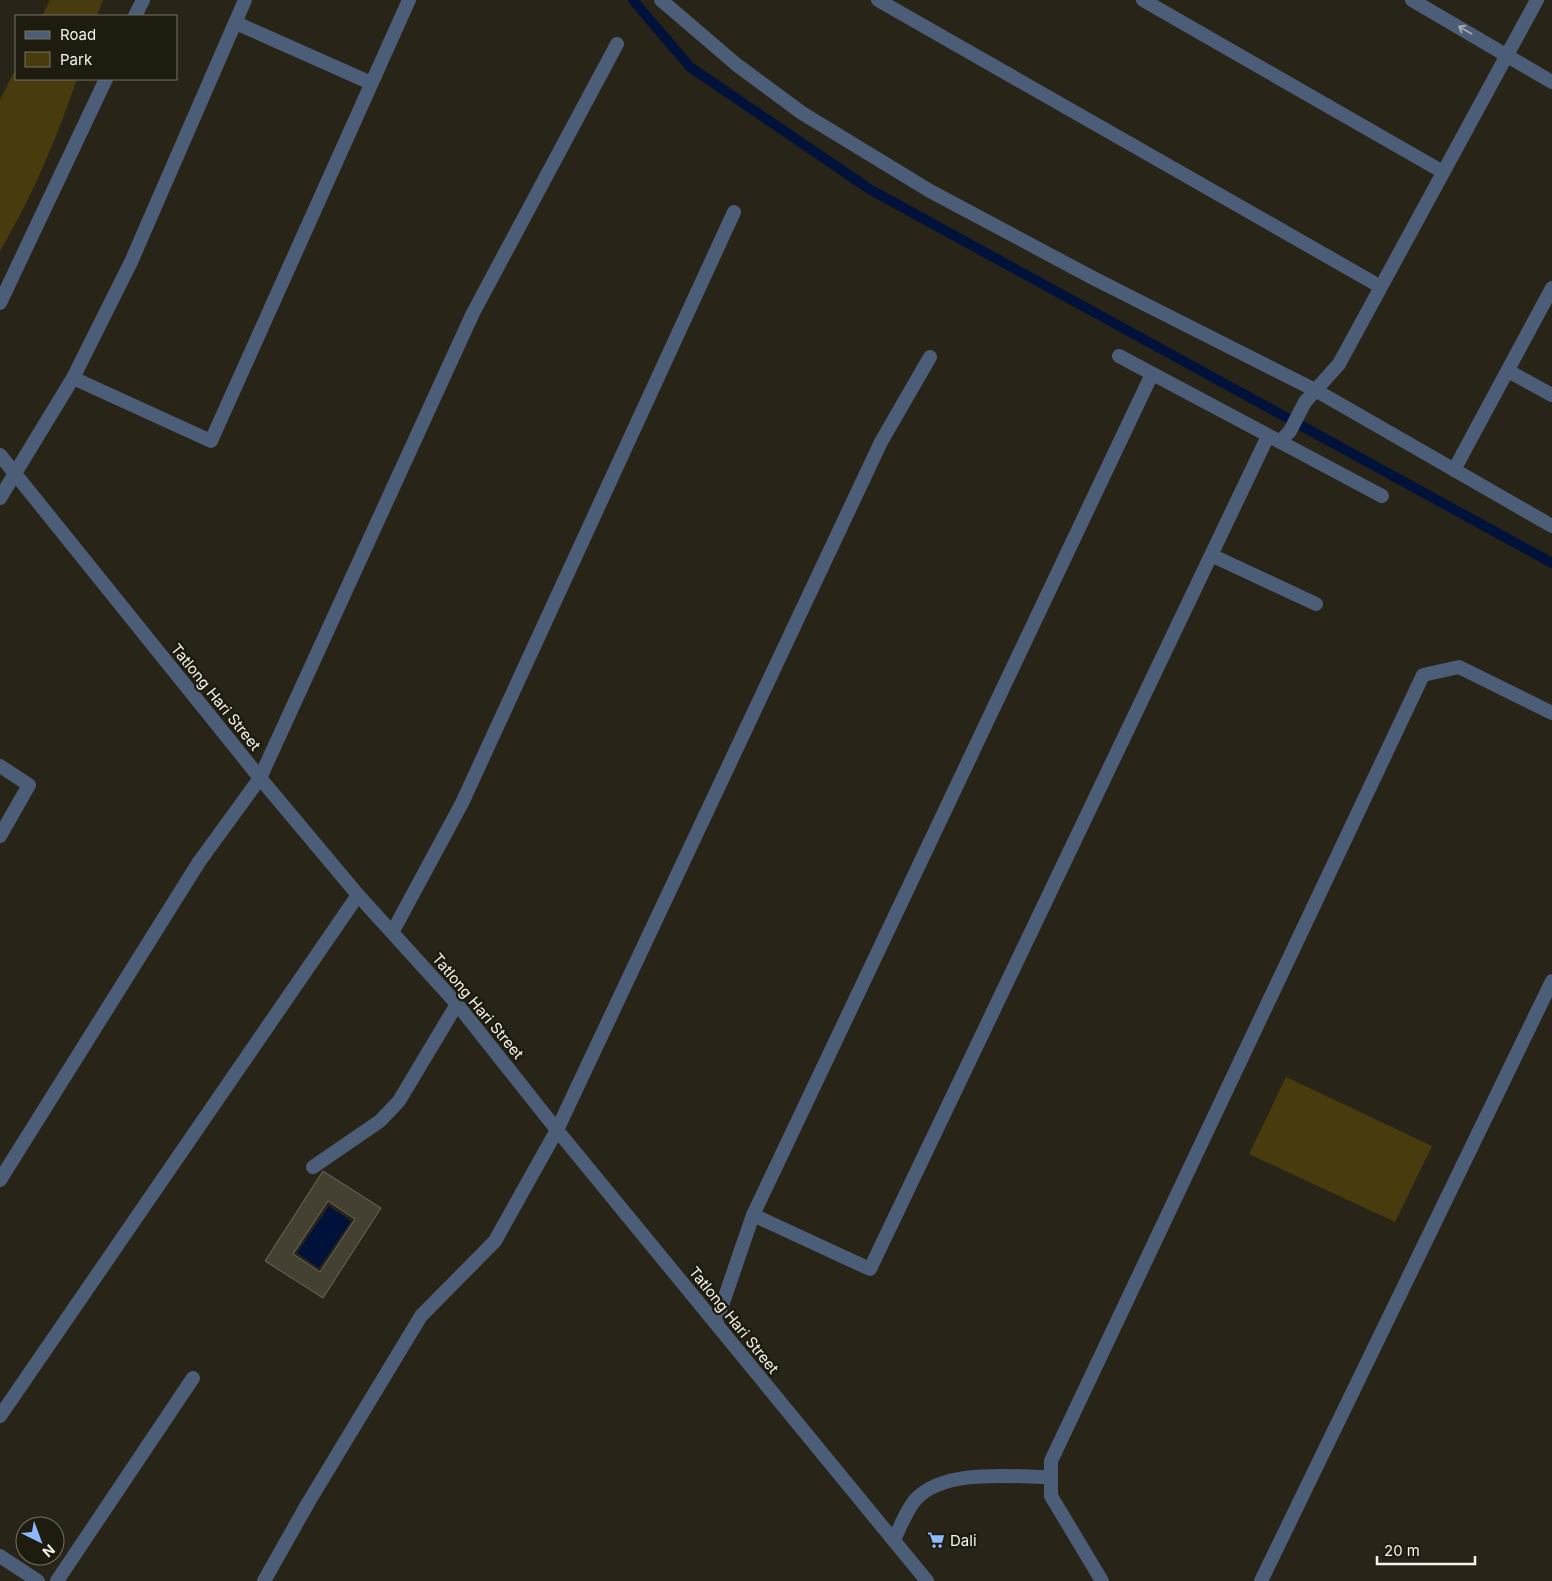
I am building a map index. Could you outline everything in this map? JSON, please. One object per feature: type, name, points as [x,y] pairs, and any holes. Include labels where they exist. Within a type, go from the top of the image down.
[{"type":"street","points":[[136,15],[143,0]]},
{"type":"street","points":[[0,498],[73,378],[131,262],[245,0]]},
{"type":"street","points":[[73,378],[211,441],[409,0]]},
{"type":"street","points":[[660,0],[737,65],[802,113],[930,191],[1095,280],[1317,391],[1552,526]]},
{"type":"street","points":[[878,0],[1381,287]]},
{"type":"street","points":[[1142,0],[1443,172]]},
{"type":"street","points":[[1412,0],[1552,82]]},
{"type":"street","points":[[753,1215],[870,1269],[1212,555],[1274,439],[1290,431],[1305,402],[1317,391],[1339,364],[1537,0]]},
{"type":"street","points":[[236,24],[371,83]]},
{"type":"street","points":[[0,1180],[189,877],[215,837],[260,778],[473,313],[617,44]]},
{"type":"street","points":[[0,303],[106,80]]},
{"type":"street","points":[[393,931],[462,803],[734,212]]},
{"type":"street","points":[[1454,470],[1552,288]]},
{"type":"street","points":[[1119,356],[1382,496]]},
{"type":"street","points":[[264,1581],[308,1503],[421,1316],[495,1241],[557,1130],[881,442],[930,357]]},
{"type":"street","points":[[1508,371],[1552,395]]},
{"type":"street","points":[[716,1323],[753,1215],[1152,374]]},
{"type":"street","name":"Tatlong Hari Street","points":[[0,455],[260,778],[358,895],[393,931],[457,1004],[557,1130],[927,1581]]},
{"type":"street","points":[[1212,555],[1316,604]]},
{"type":"street","points":[[1102,1581],[1051,1496],[1051,1461],[1424,675],[1459,667],[1552,713]]},
{"type":"street","points":[[0,766],[29,785],[0,836]]},
{"type":"street","points":[[0,1416],[358,895]]},
{"type":"street","points":[[1261,1581],[1552,981]]},
{"type":"street","points":[[313,1167],[380,1121],[399,1101],[457,1004]]},
{"type":"street","points":[[57,1581],[193,1378]]},
{"type":"street","points":[[894,1540],[916,1499],[936,1485],[957,1479],[993,1476],[1050,1478]]},
{"type":"street","points":[[0,1556],[38,1581]]},
{"type":"green space","points":[[50,0],[103,0],[97,15],[42,15]]},
{"type":"green space","points":[[15,70],[15,80],[77,80],[43,167],[23,210],[0,251],[0,100]]},
{"type":"green space","points":[[1286,1077],[1432,1146],[1395,1222],[1249,1154]]},
{"type":"water","points":[[329,1206],[351,1221],[319,1268],[297,1253]]},
{"type":"building","points":[[323,1171],[381,1208],[323,1298],[265,1261]],"holes":[[[328,1201],[355,1219],[320,1272],[293,1254]]]},
{"type":"waterway","points":[[633,0],[690,67],[871,190],[1552,563]]},
{"type":"place","name":"Dali","points":[[936,1540]]}]
